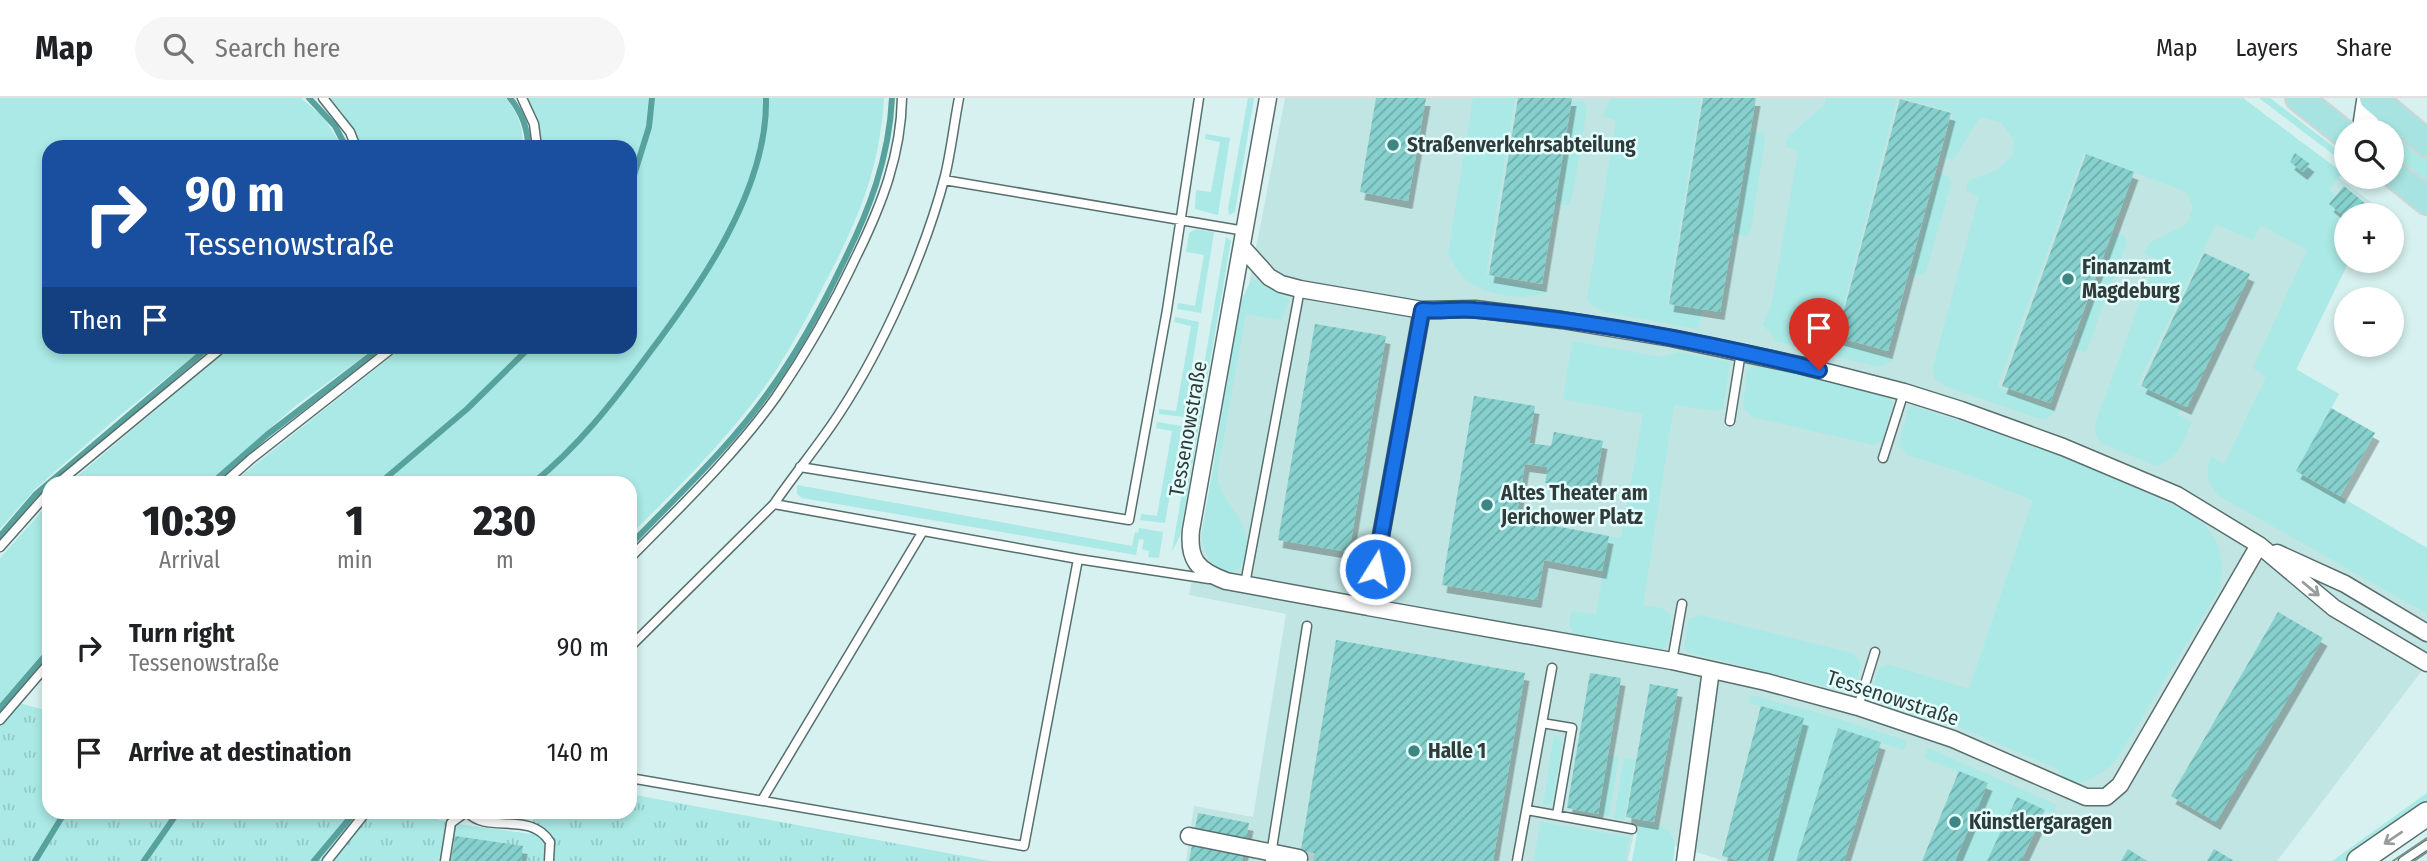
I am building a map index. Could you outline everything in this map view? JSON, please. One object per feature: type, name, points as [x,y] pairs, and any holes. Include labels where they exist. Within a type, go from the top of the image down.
[{"type":"main road","points":[[2299,98],[2334,126]]},
{"type":"main road","points":[[2371,98],[2427,143]]},
{"type":"main road","points":[[2404,183],[2427,201]]},
{"type":"street","name":"Tessenowstraße","points":[[1268,98],[1189,543],[1191,555],[1197,565],[1209,574],[1226,581],[1672,662],[1858,706],[1962,742],[2092,799],[2106,797],[2120,785],[2259,545]]},
{"type":"street","points":[[2367,119],[2371,98]]},
{"type":"street","points":[[1243,248],[1269,277],[1300,289],[1422,310],[1475,309],[1562,320],[1741,352],[1904,392],[2052,443],[2177,495],[2259,545],[2345,584],[2427,633]]},
{"type":"street","points":[[1368,607],[1422,310]]},
{"type":"street","points":[[2259,545],[2334,608],[2427,663]]},
{"type":"street","points":[[1685,861],[1711,670]]},
{"type":"street","points":[[2359,861],[2427,814]]},
{"type":"street","points":[[1189,836],[1271,857],[1299,858]]},
{"type":"lane","points":[[323,98],[353,140]]},
{"type":"lane","points":[[522,98],[534,124],[536,140]]},
{"type":"lane","points":[[637,551],[738,445],[775,398],[841,290],[885,194],[896,155],[902,98]]},
{"type":"lane","points":[[637,640],[774,504],[838,415],[868,367],[933,217],[944,180],[959,98]]},
{"type":"lane","points":[[800,467],[1129,520],[1199,98]]},
{"type":"lane","points":[[944,180],[1245,231]]},
{"type":"lane","points":[[1245,584],[1300,289]]},
{"type":"lane","points":[[1730,421],[1741,352]]},
{"type":"lane","points":[[66,476],[214,354]]},
{"type":"lane","points":[[232,476],[385,354]]},
{"type":"lane","points":[[1883,458],[1904,392]]},
{"type":"lane","points":[[0,547],[42,500]]},
{"type":"lane","points":[[774,504],[1078,559],[1226,581]]},
{"type":"lane","points":[[762,800],[923,531]]},
{"type":"lane","points":[[637,779],[1024,846],[1078,559]]},
{"type":"lane","points":[[1672,662],[1682,604]]},
{"type":"lane","points":[[1271,857],[1276,811],[1307,626]]},
{"type":"lane","points":[[1858,706],[1875,652]]},
{"type":"lane","points":[[1517,861],[1552,668]]},
{"type":"lane","points":[[0,720],[42,671]]},
{"type":"lane","points":[[1542,723],[1572,728],[1557,815]]},
{"type":"lane","points":[[1527,810],[1632,829]]},
{"type":"lane","points":[[327,861],[360,819]]},
{"type":"lane","points":[[445,861],[451,823],[456,819]]},
{"type":"lane","points":[[476,819],[533,826],[550,842],[549,861]]},
{"type":"lane","points":[[2403,861],[2427,845]]},
{"type":"shaded area","points":[[1285,98],[2227,98],[2334,174],[2334,189],[2354,189],[2372,203],[2334,203],[2334,273],[2343,273],[2334,287],[2296,370],[2339,394],[2331,408],[2375,433],[2340,496],[2427,548],[2427,664],[2277,861],[1725,861],[1634,833],[1628,861],[1186,861],[1194,806],[1253,817],[1286,614],[1189,595]]},
{"type":"green space","points":[[0,98],[301,98],[323,117],[338,140],[42,140],[42,354],[196,354],[50,476],[42,476],[42,483],[0,529]]},
{"type":"green space","points":[[329,98],[506,98],[519,121],[522,140],[357,140],[343,113]]},
{"type":"green space","points":[[527,98],[884,98],[873,170],[858,213],[809,314],[782,361],[743,416],[637,528],[637,476],[241,476],[394,354],[637,354],[637,140],[541,140],[533,109]]},
{"type":"green space","points":[[1248,98],[1254,98],[1235,212],[1229,215],[1228,209]]},
{"type":"green space","points":[[1473,98],[1515,98],[1486,274],[1548,291],[1540,294],[1507,296],[1476,286],[1462,275],[1448,253]]},
{"type":"green space","points":[[1701,98],[1667,304],[1702,311],[1698,329],[1604,312],[1587,300],[1616,120],[1603,116],[1611,99]]},
{"type":"green space","points":[[1826,98],[1897,98],[1835,339],[1894,359],[1885,365],[1875,366],[1778,342],[1763,325],[1772,302],[1798,151],[1785,147],[1788,137],[1825,104]]},
{"type":"green space","points":[[1901,98],[2243,98],[2334,166],[2334,184],[2329,190],[2336,196],[2329,204],[2334,208],[2334,273],[2343,273],[2296,369],[2339,394],[2296,471],[2427,548],[2426,613],[2221,497],[2209,483],[2211,456],[2224,464],[2266,377],[2253,368],[2307,250],[2261,225],[2253,240],[2216,224],[2137,385],[2181,408],[2178,415],[2192,422],[2179,449],[2164,463],[2156,466],[2101,443],[2096,435],[2095,424],[2156,259],[2143,253],[2151,242],[2187,224],[2193,207],[2186,192],[2084,153],[1997,387],[2056,411],[2046,419],[2040,419],[1945,386],[1934,378],[1933,367],[1979,196],[1966,191],[1969,180],[1996,171],[2013,155],[2013,139],[2001,122],[1980,117],[1953,160],[1944,157],[1953,112]]},
{"type":"green space","points":[[2259,98],[2270,98],[2334,147],[2334,155]]},
{"type":"green space","points":[[1573,100],[1584,102],[1587,109],[1572,198],[1568,205],[1556,204]]},
{"type":"green space","points":[[1752,131],[1763,133],[1765,140],[1751,229],[1747,236],[1735,234]]},
{"type":"green space","points":[[1206,134],[1230,138],[1218,215],[1195,209],[1196,190],[1211,192],[1220,142],[1205,139]]},
{"type":"green space","points":[[2404,140],[2427,159],[2427,187],[2404,168]]},
{"type":"green space","points":[[1938,173],[1948,176],[1951,183],[1926,272],[1911,274]]},
{"type":"green space","points":[[1196,229],[1214,232],[1201,313],[1177,309],[1178,303],[1195,306],[1204,255],[1186,252],[1189,233]]},
{"type":"green space","points":[[2114,233],[2124,235],[2127,242],[2086,352],[2074,349]]},
{"type":"green space","points":[[1226,237],[1231,241],[1180,536],[1172,551]]},
{"type":"green space","points":[[1252,278],[1290,300],[1281,320],[1246,314],[1217,474],[1219,485],[1241,522],[1247,543],[1244,563],[1230,572],[1217,568],[1207,556],[1202,534],[1240,303]]},
{"type":"green space","points":[[1175,317],[1199,322],[1184,417],[1159,414],[1159,409],[1176,411],[1191,326],[1174,322]]},
{"type":"green space","points":[[1572,341],[1661,357],[1678,352],[1730,362],[1723,409],[1717,411],[1674,405],[1643,605],[1661,608],[1669,614],[1670,630],[1663,650],[1574,635],[1569,624],[1571,611],[1596,615],[1609,536],[1621,538],[1643,414],[1563,399]]},
{"type":"green space","points":[[222,354],[367,354],[295,406],[217,476],[77,476]]},
{"type":"green space","points":[[1753,366],[1802,374],[1889,398],[1893,403],[1882,440],[1874,445],[1752,417],[1743,407],[1747,373]]},
{"type":"green space","points":[[1913,406],[2082,464],[2194,515],[2203,523],[2219,547],[2222,566],[2220,588],[2117,759],[2096,776],[2070,782],[2058,769],[1931,715],[1923,718],[1871,700],[1878,669],[1887,664],[1969,689],[2033,500],[1907,455],[1899,444],[1909,407]]},
{"type":"green space","points":[[1157,422],[1182,426],[1165,523],[1140,520],[1141,514],[1157,516],[1172,431],[1156,428]]},
{"type":"green space","points":[[797,485],[1132,546],[1135,532],[1138,533],[1139,528],[1163,532],[1159,558],[1148,557],[1149,551],[1142,549],[1144,540],[1139,539],[1136,555],[802,498],[797,494]]},
{"type":"green space","points":[[42,511],[42,654],[0,705],[0,558]]},
{"type":"green space","points":[[1700,615],[1848,652],[1858,658],[1861,665],[1853,693],[1691,653],[1684,649],[1689,619]]},
{"type":"green space","points":[[1751,695],[1907,741],[1904,750],[1838,728],[1796,861],[1767,861],[1804,718],[1748,703]]},
{"type":"green space","points":[[0,698],[42,709],[42,819],[436,819],[531,834],[533,819],[637,819],[637,795],[990,861],[0,861]]},
{"type":"green space","points":[[1554,735],[1560,738],[1562,744],[1553,799],[1549,804],[1543,805]]},
{"type":"green space","points":[[1928,748],[2057,805],[2053,814],[2017,798],[1987,861],[1955,861],[1988,784],[1924,758]]},
{"type":"green space","points":[[1609,756],[1619,757],[1609,816],[1599,814]]},
{"type":"green space","points":[[1624,758],[1635,760],[1624,820],[1614,818]]},
{"type":"green space","points":[[2427,793],[2427,803],[2345,861],[2332,861]]},
{"type":"green space","points":[[1540,822],[1630,837],[1625,861],[1534,861]]},
{"type":"green space","points":[[1639,823],[1664,828],[1669,832],[1674,842],[1673,861],[1632,861]]},
{"type":"building","name":"Straßenverkehrsabteilung","points":[[1376,98],[1426,98],[1408,201],[1360,192]]},
{"type":"building","points":[[1518,98],[1572,98],[1542,284],[1489,275]]},
{"type":"building","points":[[1703,98],[1756,98],[1720,312],[1669,304]]},
{"type":"building","points":[[1900,99],[1951,113],[1888,351],[1837,337]]},
{"type":"building","points":[[2295,153],[2310,164],[2303,172],[2290,162]]},
{"type":"building","points":[[2086,154],[2134,172],[2050,403],[2002,386]]},
{"type":"building","points":[[2342,189],[2348,189],[2365,203],[2334,203],[2334,208],[2329,204]]},
{"type":"building","points":[[2204,253],[2250,274],[2187,407],[2141,386]]},
{"type":"building","points":[[1315,324],[1386,336],[1349,552],[1278,540]]},
{"type":"building","name":"Altes Theater am Jerichower Platz","points":[[1474,396],[1535,406],[1529,443],[1551,446],[1554,432],[1603,441],[1594,492],[1545,483],[1548,467],[1525,464],[1516,519],[1609,536],[1602,571],[1544,560],[1537,600],[1442,585]]},
{"type":"building","points":[[2331,408],[2375,433],[2340,496],[2296,471]]},
{"type":"building","points":[[2278,612],[2323,638],[2216,822],[2171,796]]},
{"type":"building","name":"Halle 1","points":[[1336,640],[1525,673],[1493,861],[1299,861]]},
{"type":"building","points":[[1590,673],[1621,678],[1598,814],[1567,808]]},
{"type":"building","points":[[1650,684],[1678,689],[1654,822],[1626,817]]},
{"type":"building","points":[[1761,706],[1804,718],[1767,861],[1740,861],[1722,856]]},
{"type":"building","points":[[1838,728],[1881,742],[1844,861],[1796,861]]},
{"type":"building","name":"Künstlergaragen","points":[[1959,771],[1988,783],[1955,861],[1922,861]]},
{"type":"building","points":[[2017,797],[2045,810],[2021,861],[1987,861]]},
{"type":"building","points":[[1198,813],[1249,823],[1242,861],[1189,861]]},
{"type":"building","points":[[455,836],[523,846],[521,861],[451,861]]},
{"type":"building","points":[[2128,849],[2147,861],[2121,861]]},
{"type":"building","points":[[2214,849],[2234,861],[2207,861]]},
{"type":"waterway","points":[[309,98],[335,126],[342,140]]},
{"type":"waterway","points":[[510,98],[524,121],[528,140]]},
{"type":"waterway","points":[[637,166],[649,127],[652,98]]},
{"type":"waterway","points":[[541,476],[580,439],[608,407],[667,329],[708,268],[743,202],[756,167],[764,133],[766,98]]},
{"type":"waterway","points":[[637,538],[738,431],[800,345],[852,245],[869,205],[887,142],[892,98]]},
{"type":"waterway","points":[[57,476],[201,354]]},
{"type":"waterway","points":[[220,476],[268,434],[373,354]]},
{"type":"waterway","points":[[388,476],[467,409],[523,354]]},
{"type":"waterway","points":[[0,536],[42,489]]},
{"type":"waterway","points":[[0,708],[42,659]]},
{"type":"waterway","points":[[35,861],[61,819]]},
{"type":"waterway","points":[[144,861],[173,819]]},
{"type":"waterway","points":[[314,861],[349,819]]},
{"type":"tunnel","points":[[1299,858],[1313,861]]},
{"type":"tram line","points":[[2393,861],[2427,838]]},
{"type":"tram line","points":[[2414,861],[2427,852]]},
{"type":"place","name":"Straßenverkehrsabteilung","points":[[1393,145]]},
{"type":"place","name":"Finanzamt Magdeburg","points":[[2068,279]]},
{"type":"place","name":"Altes Theater am Jerichower Platz","points":[[1487,505]]},
{"type":"place","name":"Halle 1","points":[[1414,751]]},
{"type":"place","name":"Künstlergaragen","points":[[1955,822]]},
{"type":"route","points":[[1375,569],[1422,310],[1475,309],[1562,320],[1671,338],[1819,370]]}]
